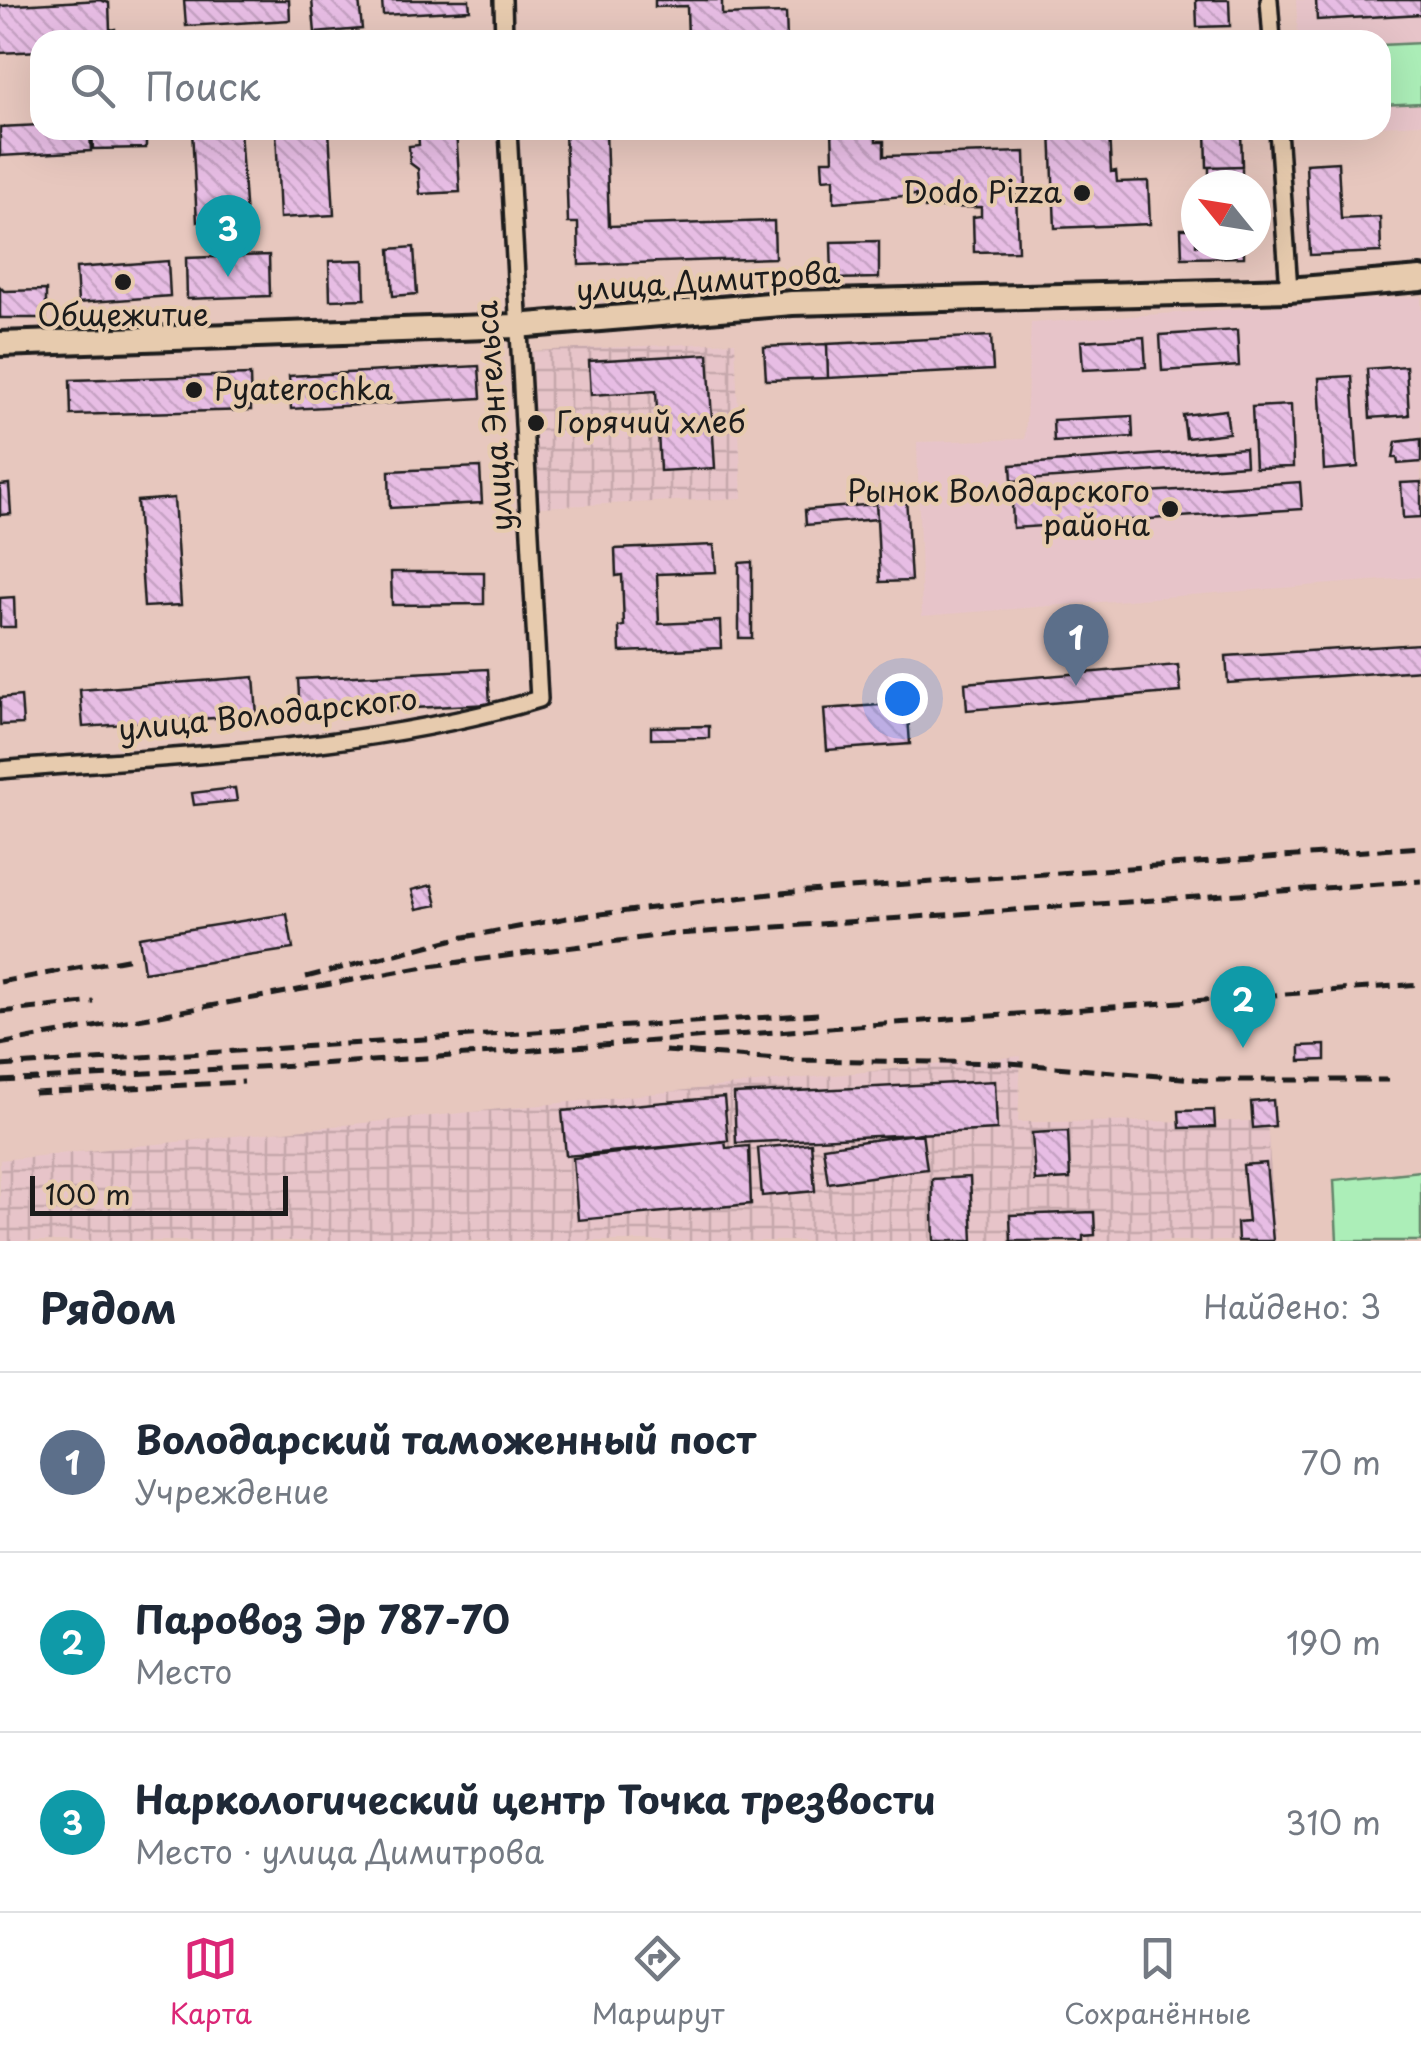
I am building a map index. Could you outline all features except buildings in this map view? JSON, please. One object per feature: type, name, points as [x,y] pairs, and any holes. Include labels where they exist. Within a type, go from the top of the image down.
[{"type":"main road","name":"улица Димитрова","points":[[0,344],[516,326],[792,303],[1289,290],[1421,279]]},
{"type":"street","points":[[503,0],[504,30]]},
{"type":"street","points":[[1269,0],[1271,30]]},
{"type":"street","name":"улица Энгельса","points":[[508,140],[539,699]]},
{"type":"street","points":[[1279,140],[1289,290]]},
{"type":"street","name":"улица Володарского","points":[[0,770],[245,750],[478,718],[539,699]]},
{"type":"shaded area","points":[[1296,0],[1421,0],[1421,124],[1391,126],[1391,30],[1298,30]]},
{"type":"shaded area","name":"Рынок Володарского района","points":[[1421,296],[1421,577],[922,616],[917,442],[1025,439],[1031,323]]},
{"type":"shaded area","points":[[735,342],[742,498],[539,507],[532,351]]},
{"type":"shaded area","points":[[1021,1056],[1018,1122],[1267,1121],[1276,1241],[0,1241],[0,1160]]},
{"type":"green space","points":[[1421,43],[1421,103],[1391,104],[1391,44]]},
{"type":"green space","points":[[1421,1171],[1421,1241],[1337,1241],[1334,1180]]},
{"type":"railway","points":[[306,977],[459,938],[567,918],[780,893],[1421,847]]},
{"type":"railway","points":[[0,1044],[430,966],[664,935],[1421,881]]},
{"type":"railway","points":[[0,982],[132,958]]},
{"type":"railway","points":[[0,1081],[426,1058],[1421,984]]},
{"type":"railway","points":[[0,1012],[94,1002]]},
{"type":"railway","points":[[0,1066],[818,1014]]},
{"type":"railway","points":[[665,1051],[793,1060],[1009,1063],[1204,1080],[1388,1080]]},
{"type":"railway","points":[[34,1093],[244,1082]]},
{"type":"place","name":"Dodo Pizza","points":[[1082,193]]},
{"type":"place","name":"Наркологический центр Точка трезвости","points":[[228,277]]},
{"type":"place","name":"Общежитие","points":[[123,282]]},
{"type":"place","name":"Pyaterochka","points":[[194,390]]},
{"type":"place","name":"Горячий хлеб","points":[[536,423]]},
{"type":"place","name":"Рынок Володарского района","points":[[1170,509]]},
{"type":"place","name":"Володарский таможенный пост","points":[[1076,686]]},
{"type":"place","name":"Паровоз Эр 787-70","points":[[1243,1048]]}]
